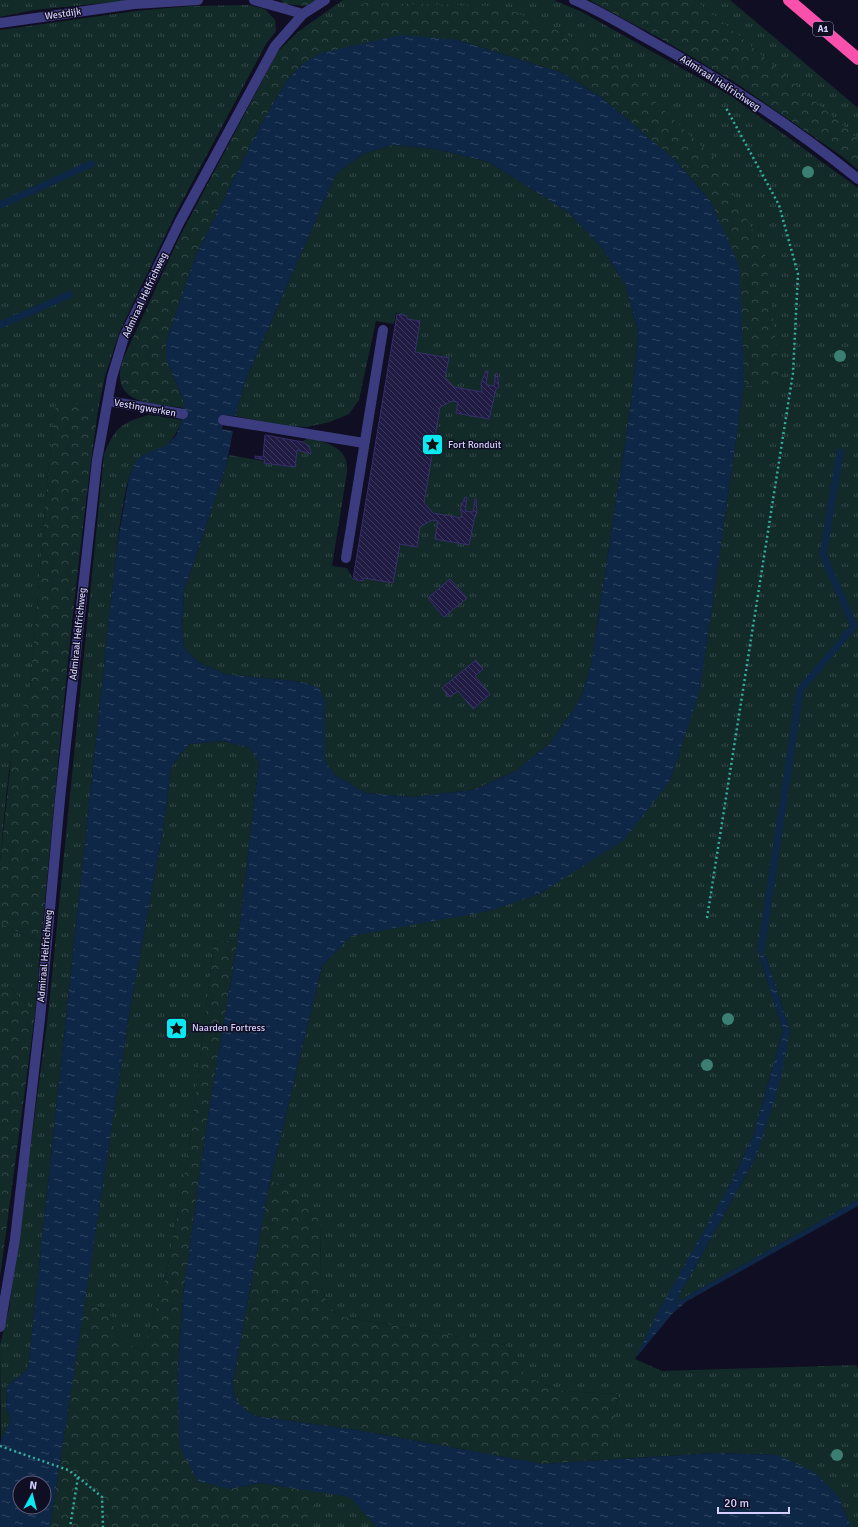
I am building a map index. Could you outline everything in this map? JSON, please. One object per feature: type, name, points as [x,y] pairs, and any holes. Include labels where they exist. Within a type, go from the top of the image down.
[{"type":"highway","name":"A1","points":[[789,0],[858,59]]},
{"type":"street","name":"Westdijk","points":[[0,22],[134,4],[198,0]]},
{"type":"street","points":[[254,0],[303,14]]},
{"type":"street","name":"Admiraal Helfrichweg","points":[[0,1326],[15,1239],[40,1019],[60,798],[96,468],[112,377],[124,337],[179,223],[275,46],[303,14],[325,0]]},
{"type":"street","name":"Admiraal Helfrichweg","points":[[574,0],[668,50],[734,90],[838,163],[858,179]]},
{"type":"street","points":[[346,558],[384,330]]},
{"type":"street","name":"Vestingwerken","points":[[108,401],[183,414]]},
{"type":"street","points":[[223,420],[364,443]]},
{"type":"path","points":[[707,918],[793,373],[798,274],[779,205],[724,102]]},
{"type":"path","points":[[0,1446],[68,1470],[78,1477],[102,1497],[103,1527]]},
{"type":"path","points":[[70,1527],[78,1477]]},
{"type":"green space","points":[[0,0],[134,0],[34,10],[0,17]]},
{"type":"green space","points":[[281,0],[316,0],[306,6],[283,4]]},
{"type":"green space","points":[[343,0],[554,0],[582,12],[731,96],[858,188],[858,1200],[675,1303],[756,1157],[790,1031],[767,960],[761,951],[760,957],[783,1031],[753,1136],[734,1177],[635,1359],[662,1371],[856,1365],[858,1369],[858,1527],[851,1527],[839,1497],[778,1455],[714,1453],[589,1461],[608,1447],[618,1394],[560,1391],[526,1376],[506,1345],[339,1316],[327,1304],[321,1283],[320,1223],[291,1188],[270,1181],[322,966],[351,936],[539,894],[593,859],[670,781],[700,689],[744,385],[778,388],[765,253],[601,50],[366,3],[299,31]]},
{"type":"green space","points":[[589,0],[695,0],[742,38],[855,136],[858,140],[858,170],[843,157],[736,83],[663,40]]},
{"type":"green space","points":[[695,0],[730,0],[858,108],[858,140],[742,38]]},
{"type":"green space","points":[[365,3],[502,6],[601,50],[713,157],[765,253],[779,371],[778,389],[744,385],[739,268],[711,202],[675,160],[601,97],[562,73],[458,40],[302,64],[286,82],[260,126],[196,255],[166,342],[166,358],[184,402],[184,408],[144,402],[127,393],[122,386],[120,374],[124,357],[179,238],[278,51],[299,31]]},
{"type":"green space","points":[[249,5],[265,9],[275,20],[276,31],[266,44],[177,211],[120,331],[105,376],[98,410],[78,404],[56,404],[49,461],[30,690],[16,732],[12,753],[0,862],[0,30],[136,11],[191,6]]},
{"type":"green space","points":[[393,145],[436,149],[489,162],[569,213],[602,248],[626,286],[638,332],[633,391],[591,665],[580,700],[551,742],[516,771],[473,790],[413,797],[366,793],[335,775],[325,761],[324,738],[302,682],[225,674],[198,662],[184,648],[182,628],[184,591],[229,455],[264,461],[267,437],[301,442],[311,437],[337,448],[345,458],[347,472],[332,566],[347,568],[354,581],[399,313],[396,313],[394,324],[376,321],[359,400],[349,414],[330,422],[307,427],[284,426],[235,416],[246,379],[336,174],[363,154]]},
{"type":"green space","points":[[56,403],[78,404],[98,410],[73,610],[41,943],[0,923],[0,862],[12,751],[20,714],[30,690],[49,461]]},
{"type":"green space","points":[[149,415],[182,420],[175,435],[169,443],[160,449],[147,454],[136,462],[132,469],[126,489],[117,546],[28,1369],[7,1386],[6,1409],[11,1419],[1,1441],[0,1345],[9,1309],[48,1015],[104,454],[112,438],[120,427],[131,421]]},
{"type":"green space","points":[[223,741],[250,748],[259,762],[238,940],[214,942],[189,1150],[166,1276],[143,1352],[118,1338],[108,1309],[84,1305],[130,1009],[163,830],[171,767],[189,744]]},
{"type":"green space","points":[[0,923],[41,943],[35,1014],[10,987],[0,994]]},
{"type":"green space","points":[[238,940],[210,1103],[183,1295],[177,1385],[229,1489],[261,1483],[320,1492],[301,1527],[50,1527],[84,1305],[108,1309],[118,1338],[143,1352],[166,1276],[189,1150],[214,942]]},
{"type":"green space","points":[[10,987],[35,1014],[0,1277],[0,994]]},
{"type":"green space","points":[[270,1181],[291,1188],[309,1204],[320,1223],[321,1283],[327,1304],[339,1316],[506,1345],[526,1376],[560,1391],[618,1394],[608,1447],[589,1461],[543,1464],[356,1430],[255,1416],[245,1409],[236,1398],[233,1381]]},
{"type":"green space","points":[[320,1492],[351,1497],[377,1527],[301,1527]]},
{"type":"water","points":[[401,35],[458,40],[562,73],[601,97],[675,160],[711,202],[740,268],[744,385],[700,690],[670,781],[624,840],[539,894],[489,911],[351,936],[322,966],[270,1181],[233,1381],[234,1393],[238,1402],[255,1416],[356,1430],[543,1464],[714,1453],[778,1455],[814,1472],[839,1497],[851,1527],[377,1527],[350,1497],[261,1483],[229,1489],[198,1481],[180,1447],[177,1385],[183,1295],[210,1103],[238,940],[259,762],[250,748],[223,741],[189,744],[171,767],[163,830],[130,1009],[52,1514],[52,1475],[12,1475],[12,1515],[52,1515],[50,1527],[0,1527],[0,1443],[11,1419],[6,1409],[7,1386],[28,1369],[117,546],[129,477],[135,462],[143,455],[165,446],[176,436],[182,420],[184,402],[166,358],[166,342],[196,255],[260,126],[286,82],[302,64],[321,53]],"holes":[[[393,145],[436,149],[489,162],[569,213],[602,248],[626,286],[638,332],[633,391],[591,665],[580,700],[551,742],[516,771],[473,790],[413,797],[366,793],[335,775],[325,761],[325,700],[319,688],[302,682],[225,674],[198,662],[184,648],[182,628],[184,591],[226,467],[233,431],[222,429],[224,415],[235,416],[246,379],[336,174],[363,154]]]},
{"type":"water","points":[[761,950],[767,960],[790,1031],[779,1086],[756,1157],[675,1303],[858,1200],[858,1206],[687,1301],[672,1314],[635,1359],[657,1314],[734,1177],[753,1136],[783,1031],[760,957]]},
{"type":"building","points":[[397,314],[407,316],[407,319],[420,321],[415,352],[449,358],[445,377],[454,387],[482,392],[481,384],[486,371],[488,371],[486,385],[494,386],[497,373],[499,387],[496,389],[489,419],[456,413],[458,402],[452,401],[440,407],[424,503],[433,513],[461,518],[462,513],[460,510],[465,497],[467,498],[465,511],[473,512],[476,499],[477,513],[475,515],[469,545],[435,539],[438,521],[432,520],[420,527],[417,547],[400,544],[393,583],[364,578],[363,581],[353,579]]},
{"type":"building","points":[[265,435],[303,442],[309,446],[311,454],[297,450],[295,467],[264,463],[265,460],[255,458],[255,456],[263,457]]},
{"type":"building","points":[[450,579],[467,598],[444,617],[428,598]]},
{"type":"building","points":[[476,660],[483,669],[475,676],[490,694],[473,709],[458,691],[449,697],[442,688]]},
{"type":"waterway","points":[[0,205],[91,164]]},
{"type":"waterway","points":[[0,325],[69,295]]},
{"type":"waterway","points":[[761,950],[800,690],[854,626],[823,555],[840,452]]},
{"type":"place","name":"Fort Ronduit","points":[[432,445]]},
{"type":"place","name":"Naarden Fortress","points":[[176,1028]]}]
